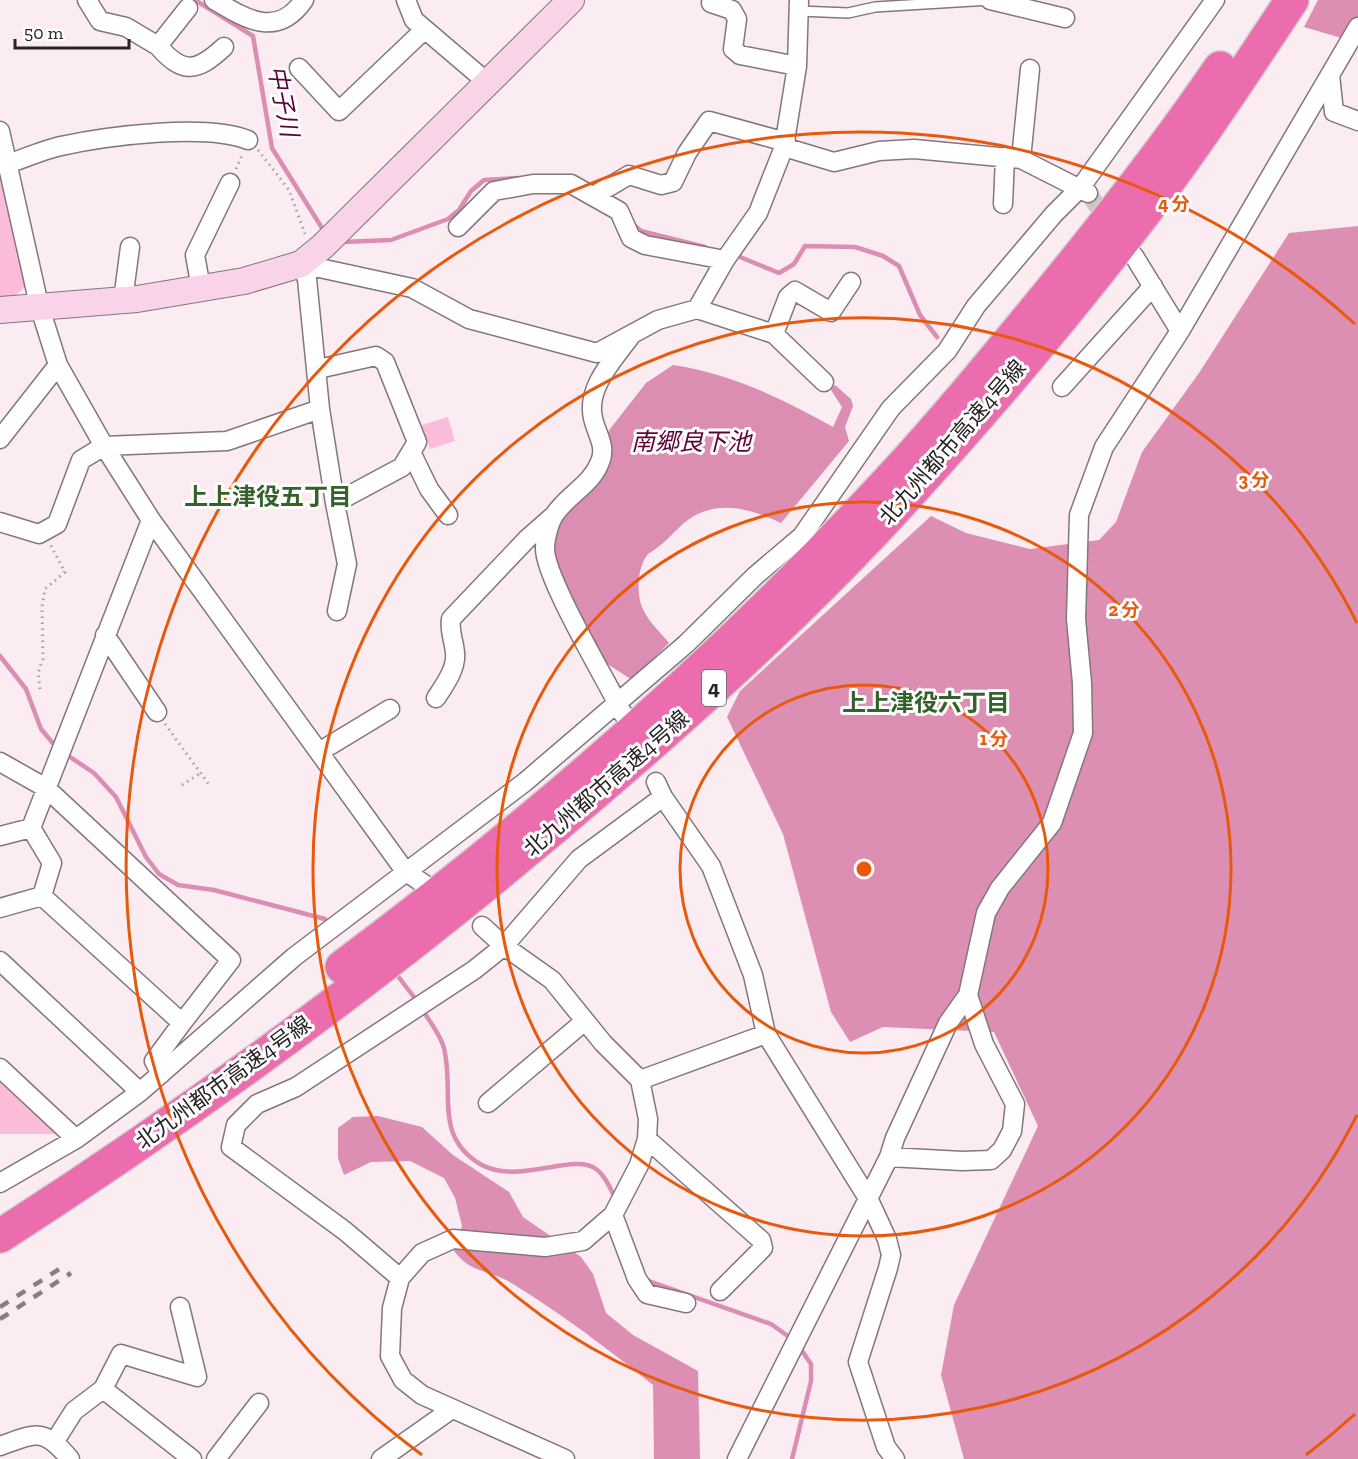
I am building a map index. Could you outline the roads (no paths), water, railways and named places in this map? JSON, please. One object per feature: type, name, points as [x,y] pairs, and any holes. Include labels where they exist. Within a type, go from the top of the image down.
[{"type":"highway","name":"北九州都市高速4号線","points":[[0,1209],[162,1099],[371,946],[552,800],[722,648],[891,478],[971,387],[1152,163],[1265,0]]},
{"type":"highway","name":"北九州都市高速4号線","points":[[0,1236],[195,1103],[473,896],[658,739],[740,664],[908,495],[1002,387],[1111,255],[1170,178],[1292,0]]},
{"type":"street","points":[[87,0],[100,21],[126,27],[158,46],[172,62],[188,68],[206,64],[224,47]]},
{"type":"street","points":[[214,0],[245,19],[258,23],[280,21],[304,0]]},
{"type":"street","points":[[406,0],[414,20],[488,83]]},
{"type":"street","points":[[0,310],[39,304],[123,300],[244,281],[306,260],[571,0]]},
{"type":"street","points":[[712,0],[711,3],[732,10],[737,19],[733,49],[740,55],[797,66]]},
{"type":"street","points":[[990,0],[1027,4],[1065,18]]},
{"type":"street","points":[[0,1183],[76,1139],[140,1092],[294,957],[620,709],[756,575],[802,536],[891,408],[946,351],[976,306],[1054,214],[1084,190],[1215,0]]},
{"type":"street","points":[[697,309],[725,260],[758,213],[785,145],[797,66],[799,6]]},
{"type":"street","points":[[158,46],[188,8]]},
{"type":"street","points":[[737,1459],[869,1200],[948,1023],[968,995],[986,913],[1000,888],[1052,823],[1083,732],[1082,682],[1076,620],[1079,515],[1104,447],[1180,331],[1358,27]]},
{"type":"street","points":[[299,68],[339,111],[424,30]]},
{"type":"street","points":[[1003,204],[1030,69]]},
{"type":"street","points":[[1330,75],[1334,112],[1358,121]]},
{"type":"street","points":[[595,195],[629,175],[661,185],[673,182],[687,153],[709,121],[834,162],[879,151],[914,149],[1013,158],[1084,190]]},
{"type":"street","points":[[0,131],[39,304],[58,365],[104,446],[151,520],[405,871],[424,884]]},
{"type":"street","points":[[8,164],[59,146],[160,134],[236,135],[248,140]]},
{"type":"street","points":[[201,288],[195,255],[230,183]]},
{"type":"street","points":[[458,227],[494,191],[533,184],[572,184],[595,195],[619,211],[631,238],[645,245],[725,260]]},
{"type":"street","points":[[123,300],[130,248]]},
{"type":"street","points":[[1134,256],[1180,331]]},
{"type":"street","points":[[306,260],[412,288],[470,319],[597,353],[658,320],[697,309],[774,334],[824,382]]},
{"type":"street","points":[[306,260],[321,409],[347,564],[337,611]]},
{"type":"street","points":[[774,334],[788,297],[795,291],[831,312],[851,282]]},
{"type":"street","points":[[1062,387],[1153,286]]},
{"type":"street","points":[[436,698],[450,675],[456,655],[449,632],[451,619],[527,539],[591,478],[602,460],[602,442],[593,417],[592,397],[603,375],[632,333]]},
{"type":"street","points":[[318,369],[376,356],[385,362],[417,442],[402,467],[335,503]]},
{"type":"street","points":[[0,438],[58,365]]},
{"type":"street","points":[[0,522],[39,534],[57,524],[81,460],[104,446],[227,441],[321,409]]},
{"type":"street","points":[[411,452],[429,489],[448,515]]},
{"type":"street","points":[[552,517],[545,549],[553,579],[620,709]]},
{"type":"street","points":[[31,828],[151,520]]},
{"type":"street","points":[[105,635],[157,712]]},
{"type":"street","points":[[319,752],[390,709]]},
{"type":"street","points":[[0,762],[46,788],[231,960],[154,1061],[161,1074]]},
{"type":"street","points":[[400,1278],[345,1231],[231,1147],[236,1125],[257,1104],[296,1088],[431,1000],[504,946],[579,859],[660,789],[711,866],[753,975],[766,1034],[869,1200],[887,1239],[891,1255],[858,1362],[886,1447],[895,1459]]},
{"type":"street","points":[[0,836],[31,828]]},
{"type":"street","points":[[31,828],[52,863],[42,896]]},
{"type":"street","points":[[42,896],[182,1023]]},
{"type":"street","points":[[0,909],[42,896]]},
{"type":"street","points":[[482,926],[504,946],[552,980],[640,1080],[648,1119],[647,1139],[615,1212],[583,1241],[545,1247],[453,1239],[422,1254],[400,1278],[392,1308],[390,1356],[403,1380],[422,1395],[536,1454],[565,1459]]},
{"type":"street","points":[[0,960],[140,1092]]},
{"type":"street","points":[[889,1157],[962,1161],[991,1160],[1002,1150],[1012,1131],[1015,1104],[984,1044],[968,995]]},
{"type":"street","points":[[489,1103],[585,1020]]},
{"type":"street","points":[[640,1080],[766,1034]]},
{"type":"street","points":[[0,1068],[76,1139]]},
{"type":"street","points":[[647,1139],[761,1240],[764,1248],[720,1291]]},
{"type":"street","points":[[615,1212],[637,1279],[647,1294],[686,1303]]},
{"type":"street","points":[[56,1441],[74,1410],[103,1389],[121,1354],[196,1377],[180,1307]]},
{"type":"street","points":[[103,1389],[192,1459]]},
{"type":"street","points":[[216,1459],[259,1403]]},
{"type":"street","points":[[381,1459],[452,1409]]},
{"type":"street","points":[[0,1446],[30,1436],[47,1436],[56,1441],[70,1459]]},
{"type":"lane","points":[[799,6],[848,13],[875,7],[990,0]]},
{"type":"water","name":"南郷良下池","points":[[673,365],[716,374],[756,388],[833,427],[842,407],[831,390],[835,385],[851,399],[853,406],[845,427],[849,441],[781,523],[745,510],[720,508],[707,510],[684,523],[648,554],[641,566],[640,599],[647,617],[669,643],[632,680],[606,663],[580,621],[565,592],[552,547],[555,525],[610,429],[646,383]]},
{"type":"waterway","name":"中子川","points":[[195,0],[253,36],[272,148],[322,228]]},
{"type":"waterway","name":"中子川","points":[[343,242],[391,240],[448,219],[459,210],[471,191],[484,180],[518,178]]},
{"type":"waterway","name":"中子川","points":[[634,225],[641,231],[705,247]]},
{"type":"waterway","name":"中子川","points":[[735,255],[779,273],[794,264],[805,246],[855,247],[883,256],[899,266],[920,315],[937,337]]},
{"type":"waterway","points":[[0,656],[26,689],[41,729],[57,748]]},
{"type":"waterway","points":[[64,753],[94,773],[116,797],[146,857],[159,874],[178,885],[214,890],[325,919]]},
{"type":"waterway","points":[[397,975],[417,1001]]},
{"type":"waterway","points":[[421,1008],[437,1032],[444,1048],[447,1065],[448,1112],[456,1140],[465,1153],[480,1164],[495,1170],[511,1172],[574,1164],[586,1165],[596,1169],[602,1175],[616,1200]]},
{"type":"waterway","points":[[646,1280],[771,1324],[792,1339]]},
{"type":"waterway","points":[[792,1459],[811,1381],[811,1364],[798,1345]]},
{"type":"tunnel","points":[[1088,193],[1112,226]]},
{"type":"railway","points":[[0,1307],[64,1266]]},
{"type":"railway","points":[[0,1319],[71,1273]]},
{"type":"district","name":"上上津役五丁目","points":[[268,497]]},
{"type":"district","name":"上上津役六丁目","points":[[926,703]]}]
